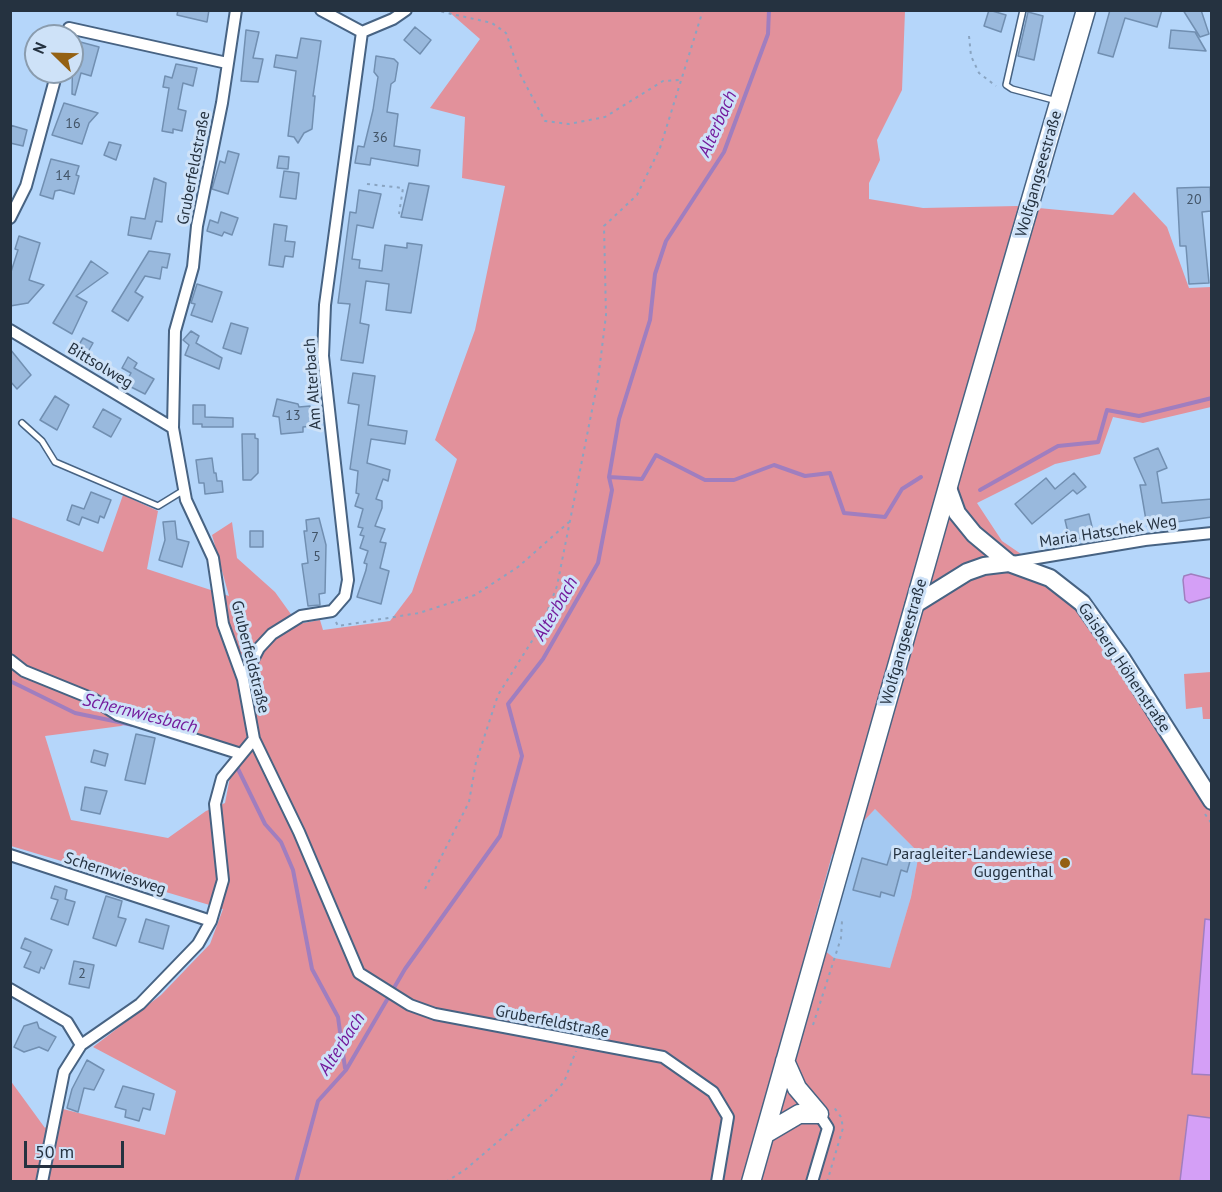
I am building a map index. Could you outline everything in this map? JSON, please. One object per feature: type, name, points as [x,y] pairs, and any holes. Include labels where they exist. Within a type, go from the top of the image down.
[{"type":"main road","name":"Wolfgangseestraße","points":[[751,1182],[1086,10]]},
{"type":"main road","points":[[948,488],[957,513],[974,534],[1009,563]]},
{"type":"main road","points":[[915,605],[967,572],[1009,563]]},
{"type":"main road","name":"Gaisberg Höhenstraße","points":[[1009,563],[1050,578],[1082,603],[1122,659],[1208,806]]},
{"type":"main road","points":[[785,1061],[797,1088],[824,1108]]},
{"type":"main road","points":[[765,1134],[799,1114],[824,1108]]},
{"type":"street","name":"Gruberfeldstraße","points":[[236,10],[193,267],[175,331],[173,428],[186,500],[213,558],[223,624],[243,679],[254,739],[299,832],[359,973],[410,1005],[435,1014],[663,1058],[712,1092],[728,1117],[717,1182]]},
{"type":"street","points":[[321,10],[362,32],[393,19],[406,10]]},
{"type":"street","points":[[84,31],[227,63]]},
{"type":"street","name":"Am Alterbach","points":[[332,611],[345,596],[348,580],[323,356],[324,305],[362,32]]},
{"type":"street","points":[[10,218],[26,186],[54,84]]},
{"type":"street","name":"Bittsolweg","points":[[10,330],[173,428]]},
{"type":"street","name":"Maria Hatschek Weg","points":[[1009,563],[1145,540],[1212,533]]},
{"type":"street","points":[[243,679],[259,648],[272,634],[301,616],[332,611]]},
{"type":"street","points":[[10,660],[24,671],[93,699],[118,715],[241,754]]},
{"type":"street","points":[[42,1182],[64,1072],[81,1045],[140,1004],[198,944],[211,921],[223,880],[216,804],[222,778],[254,739]]},
{"type":"street","name":"Schernwiesweg","points":[[10,855],[211,921]]},
{"type":"street","points":[[10,989],[67,1022],[81,1045]]},
{"type":"street","points":[[812,1182],[828,1128],[824,1108]]},
{"type":"lane","points":[[1012,89],[1006,85],[1006,79],[1023,10]]},
{"type":"lane","name":"Wolfgangseestraße","points":[[1012,89],[1060,102]]},
{"type":"lane","points":[[22,423],[42,441],[55,462],[159,506],[184,490]]},
{"type":"path","points":[[434,10],[492,23],[506,33],[520,74],[545,122],[568,124],[605,117],[663,81],[680,80]]},
{"type":"path","points":[[425,889],[468,802],[476,762],[498,695],[542,625],[557,586],[598,380],[606,315],[604,226],[637,195],[660,148],[703,10]]},
{"type":"path","points":[[969,36],[971,56],[979,73],[999,88],[1012,89]]},
{"type":"path","points":[[367,184],[403,188],[399,214]]},
{"type":"path","points":[[332,611],[338,626],[419,614],[475,595],[518,567],[569,521]]},
{"type":"path","points":[[1208,806],[1212,824]]},
{"type":"path","points":[[809,1032],[818,1016],[841,938],[842,917]]},
{"type":"path","points":[[446,1182],[466,1169],[564,1082],[578,1042]]},
{"type":"path","points":[[824,1108],[841,1117],[843,1128],[827,1182]]},
{"type":"shaded area","points":[[448,11],[905,11],[902,90],[877,140],[880,160],[869,183],[869,199],[923,208],[1017,206],[1113,215],[1134,192],[1167,227],[1189,288],[1211,287],[1211,407],[1143,423],[1113,417],[1100,454],[1055,464],[977,503],[1002,541],[1084,597],[1211,790],[1211,1181],[11,1181],[10,1080],[45,1128],[59,1108],[165,1135],[176,1091],[93,1047],[161,995],[210,944],[223,909],[11,846],[11,517],[103,552],[123,495],[158,511],[147,569],[229,596],[212,535],[232,522],[237,558],[275,592],[298,624],[320,620],[323,630],[390,621],[412,592],[457,459],[435,440],[475,330],[505,186],[462,178],[465,117],[430,108],[480,39]],"holes":[[[144,718],[236,746],[225,803],[206,811],[168,838],[71,820],[45,736],[121,726]],[[875,809],[919,853],[911,897],[890,968],[834,958],[809,938],[832,855]]]},
{"type":"shaded area","points":[[1191,574],[1211,579],[1211,597],[1189,603],[1185,600],[1183,580],[1184,576]]},
{"type":"shaded area","points":[[1211,672],[1211,719],[1203,719],[1202,707],[1186,709],[1184,674]]},
{"type":"shaded area","points":[[875,809],[919,853],[911,897],[890,969],[834,958],[808,939],[832,855]]},
{"type":"shaded area","points":[[1205,919],[1212,920],[1211,1075],[1192,1074]]},
{"type":"shaded area","points":[[1188,1115],[1211,1118],[1211,1181],[1180,1181]]},
{"type":"building","points":[[178,10],[209,10],[207,22],[177,15]]},
{"type":"building","points":[[989,10],[1006,15],[1001,32],[984,26]]},
{"type":"building","points":[[1110,10],[1162,10],[1157,27],[1125,18],[1113,57],[1098,53]]},
{"type":"building","points":[[1183,10],[1201,10],[1209,34],[1200,37]]},
{"type":"building","points":[[1028,12],[1043,16],[1034,60],[1018,56]]},
{"type":"building","points":[[415,27],[431,40],[420,54],[404,40]]},
{"type":"building","points":[[246,30],[259,32],[253,58],[263,59],[258,82],[241,81]]},
{"type":"building","points":[[1171,30],[1195,32],[1206,51],[1169,48]]},
{"type":"building","points":[[301,38],[321,41],[313,96],[315,96],[312,129],[304,133],[298,143],[294,137],[288,136],[296,71],[274,67],[276,55],[297,58]]},
{"type":"building","points":[[84,43],[99,47],[91,76],[84,74]]},
{"type":"building","points":[[376,56],[394,59],[398,63],[395,81],[391,84],[387,112],[398,114],[394,146],[420,150],[418,166],[371,158],[370,165],[355,163],[358,146],[364,147],[373,110],[378,77],[374,72]]},
{"type":"building","points":[[176,64],[197,68],[193,86],[183,83],[178,109],[186,111],[182,131],[173,129],[173,133],[162,131],[169,88],[163,87],[165,76],[172,78]]},
{"type":"building","points":[[72,84],[78,84],[75,95],[72,94]]},
{"type":"building","points":[[64,103],[98,113],[89,123],[82,144],[52,135]]},
{"type":"building","points":[[10,125],[27,130],[23,146],[10,143]]},
{"type":"building","points":[[109,142],[121,145],[116,160],[104,155]]},
{"type":"building","points":[[228,151],[239,154],[228,194],[212,189],[220,161],[225,163]]},
{"type":"building","points":[[279,156],[289,157],[288,169],[277,168]]},
{"type":"building","points":[[51,159],[79,166],[74,194],[60,190],[55,191],[53,199],[40,195]]},
{"type":"building","points":[[284,171],[299,173],[296,199],[280,197]]},
{"type":"building","points":[[154,178],[166,183],[162,222],[156,221],[151,239],[128,235],[131,217],[145,219]]},
{"type":"building","points":[[409,183],[429,186],[422,220],[401,217]]},
{"type":"building","points":[[1210,187],[1211,211],[1202,212],[1209,283],[1189,284],[1186,246],[1180,246],[1177,188]]},
{"type":"building","points":[[359,190],[381,194],[373,228],[357,225],[352,259],[360,260],[359,268],[382,271],[385,245],[407,248],[407,243],[422,245],[411,313],[386,310],[389,284],[366,281],[360,323],[369,325],[363,363],[341,360],[350,304],[338,303],[350,212],[356,213]]},
{"type":"building","points":[[221,212],[238,218],[232,235],[224,232],[222,236],[207,231],[210,220],[218,223]]},
{"type":"building","points":[[274,224],[287,226],[285,241],[295,242],[293,257],[285,256],[283,267],[269,265]]},
{"type":"building","points":[[19,236],[40,243],[29,280],[44,285],[28,303],[10,306],[10,275],[18,250],[15,249]]},
{"type":"building","points":[[149,251],[170,254],[167,268],[162,267],[160,279],[145,276],[135,292],[143,297],[128,321],[112,311]]},
{"type":"building","points":[[91,261],[108,273],[76,296],[87,302],[72,334],[53,323]]},
{"type":"building","points":[[197,284],[222,292],[212,322],[191,315],[195,304],[191,303]]},
{"type":"building","points":[[231,323],[248,328],[241,354],[223,348]]},
{"type":"building","points":[[191,331],[199,336],[196,343],[222,358],[219,369],[185,355],[189,345],[183,340]]},
{"type":"building","points":[[83,338],[93,343],[84,359],[74,353]]},
{"type":"building","points":[[10,349],[31,375],[17,389],[10,381]]},
{"type":"building","points":[[128,357],[137,363],[134,368],[154,379],[145,394],[125,384],[131,373],[122,368]]},
{"type":"building","points":[[353,373],[375,376],[368,425],[407,431],[405,444],[371,439],[367,463],[390,470],[388,481],[383,479],[376,499],[382,501],[382,508],[375,526],[385,529],[380,542],[386,543],[380,568],[389,571],[381,604],[357,597],[366,570],[367,564],[364,563],[368,551],[360,548],[364,536],[360,535],[363,528],[358,527],[363,509],[355,506],[359,494],[356,493],[358,471],[350,469],[359,405],[348,403]]},
{"type":"building","points":[[55,396],[69,405],[57,430],[40,420]]},
{"type":"building","points":[[277,399],[298,404],[299,407],[310,406],[312,426],[303,427],[303,432],[281,434],[279,417],[273,416]]},
{"type":"building","points":[[193,405],[205,405],[205,417],[233,418],[233,427],[202,427],[202,424],[193,424]]},
{"type":"building","points":[[103,409],[121,419],[111,437],[93,427]]},
{"type":"building","points":[[242,434],[255,434],[255,438],[258,439],[258,473],[251,480],[243,480]]},
{"type":"building","points":[[1158,448],[1167,468],[1157,472],[1162,503],[1212,499],[1212,517],[1147,526],[1140,485],[1146,485],[1134,458]]},
{"type":"building","points":[[212,458],[214,473],[216,473],[217,481],[222,481],[223,492],[205,494],[204,483],[199,483],[196,460]]},
{"type":"building","points":[[1074,473],[1086,487],[1077,494],[1073,490],[1032,524],[1015,504],[1046,478],[1055,489]]},
{"type":"building","points":[[91,492],[111,500],[104,518],[100,516],[98,523],[82,517],[79,525],[67,520],[72,505],[84,509]]},
{"type":"building","points":[[1089,514],[1094,535],[1070,541],[1065,520]]},
{"type":"building","points":[[319,518],[326,545],[325,593],[319,594],[320,605],[308,606],[302,564],[308,563],[304,531],[307,531],[306,520]]},
{"type":"building","points":[[175,521],[177,539],[189,542],[182,567],[159,560],[165,540],[163,522]]},
{"type":"building","points":[[250,531],[263,531],[263,547],[250,547]]},
{"type":"building","points":[[136,734],[155,738],[145,784],[125,780]]},
{"type":"building","points":[[94,750],[108,754],[105,766],[91,762]]},
{"type":"building","points":[[85,787],[107,791],[100,814],[81,810]]},
{"type":"building","points":[[892,849],[912,854],[907,872],[901,870],[894,896],[881,892],[880,897],[853,890],[862,858],[887,865]]},
{"type":"building","points":[[55,886],[67,890],[65,899],[75,902],[68,925],[51,919],[58,900],[51,898]]},
{"type":"building","points":[[106,896],[122,901],[118,917],[126,919],[116,946],[93,938]]},
{"type":"building","points":[[146,919],[169,926],[163,949],[139,942]]},
{"type":"building","points":[[25,938],[52,950],[44,969],[41,967],[39,973],[24,967],[31,952],[21,948]]},
{"type":"building","points":[[74,961],[94,965],[89,988],[69,984]]},
{"type":"building","points":[[37,1022],[39,1028],[56,1037],[48,1051],[39,1047],[24,1052],[14,1047],[24,1026]]},
{"type":"building","points":[[87,1060],[104,1070],[94,1090],[84,1088],[78,1112],[67,1108],[72,1089]]},
{"type":"building","points":[[123,1086],[154,1094],[150,1110],[143,1108],[139,1121],[125,1117],[126,1110],[115,1107]]},
{"type":"waterway","name":"Alterbach","points":[[296,1182],[318,1101],[346,1070],[405,969],[500,836],[522,756],[508,704],[543,659],[598,563],[612,490],[609,477],[619,419],[650,320],[655,274],[666,241],[724,152],[768,34],[769,10]]},
{"type":"waterway","points":[[980,490],[1058,446],[1098,442],[1107,410],[1139,416],[1212,398]]},
{"type":"waterway","points":[[609,477],[642,479],[656,455],[705,480],[734,480],[774,465],[805,476],[830,473],[844,513],[885,517],[902,489],[921,477]]},
{"type":"waterway","name":"Schernwiesbach","points":[[10,681],[75,713],[133,725]]},
{"type":"waterway","name":"Schernwiesbach","points":[[238,769],[265,824],[281,842],[293,870],[312,969],[338,1017],[345,1068]]},
{"type":"place","name":"Paragleiter-Landewiese Guggenthal","points":[[1065,863]]}]
